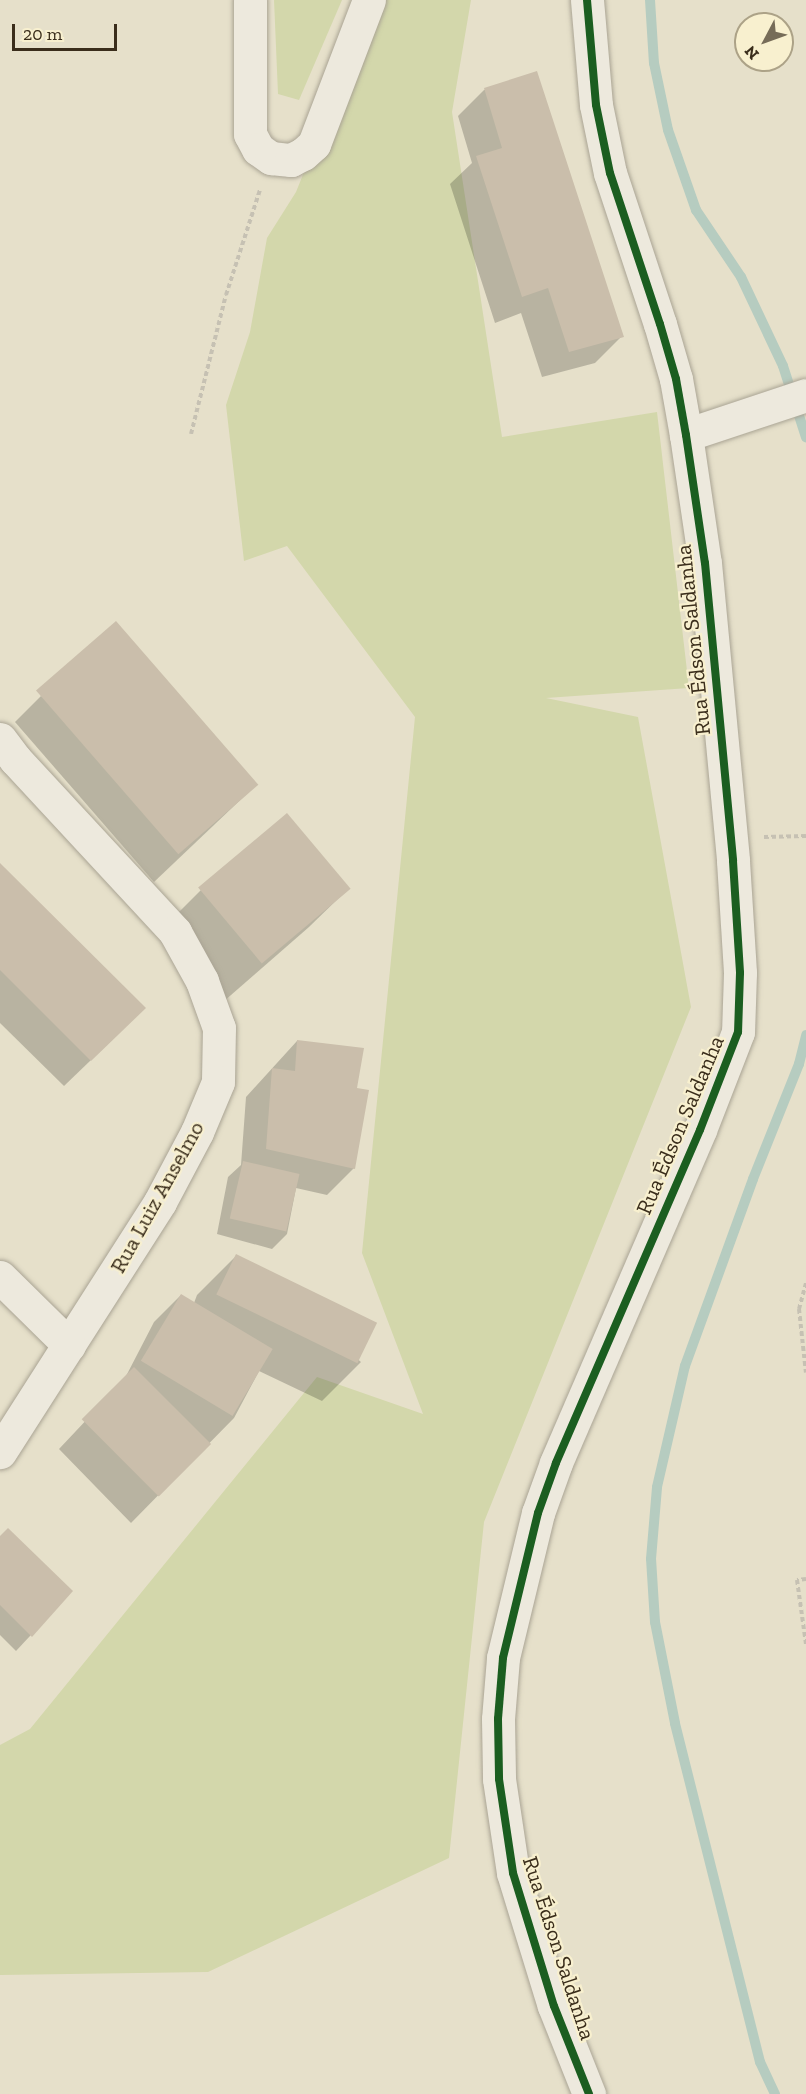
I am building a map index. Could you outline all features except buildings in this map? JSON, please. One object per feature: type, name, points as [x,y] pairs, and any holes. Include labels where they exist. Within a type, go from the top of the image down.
[{"type":"street","points":[[250,0],[250,134],[258,148],[271,158],[291,160],[303,154],[314,144],[369,0]]},
{"type":"street","name":"Rua Édson Saldanha","points":[[587,0],[596,105],[610,173],[676,379],[686,435],[705,563],[731,837],[740,974],[738,1032],[700,1130],[610,1336],[542,1503],[519,1583],[503,1658],[498,1719],[499,1779],[513,1873],[554,2006],[590,2094]]},
{"type":"street","points":[[686,435],[792,401]]},
{"type":"street","name":"Rua Luiz Anselmo","points":[[0,739],[15,759],[175,932],[202,981],[219,1028],[218,1082],[197,1132],[160,1202],[0,1452]]},
{"type":"street","points":[[0,1277],[69,1345]]},
{"type":"path","points":[[191,434],[226,295],[271,158]]},
{"type":"path","points":[[806,1283],[799,1309],[806,1373]]},
{"type":"path","points":[[806,1579],[797,1580],[806,1644]]},
{"type":"green space","points":[[274,0],[342,0],[299,100],[278,94]]},
{"type":"green space","points":[[373,0],[471,0],[452,112],[502,437],[657,412],[689,688],[546,698],[638,717],[691,1007],[484,1522],[449,1858],[208,1972],[0,1975],[0,1745],[30,1729],[317,1377],[423,1414],[362,1253],[415,717],[287,546],[244,561],[226,405],[250,332],[267,238],[296,192]]},
{"type":"waterway","points":[[650,0],[654,63],[668,130],[696,210],[741,277],[783,366],[806,437]]},
{"type":"waterway","points":[[775,2094],[760,2062],[675,1723],[655,1622],[651,1559],[657,1487],[685,1366],[753,1179],[799,1064],[806,1035]]},
{"type":"cycle path","points":[[587,0],[596,105],[610,173],[676,379],[686,435],[705,563],[733,861],[740,973],[738,1032],[700,1130],[556,1463],[538,1513],[503,1658],[498,1719],[499,1779],[513,1873],[554,2006],[589,2094]]}]
